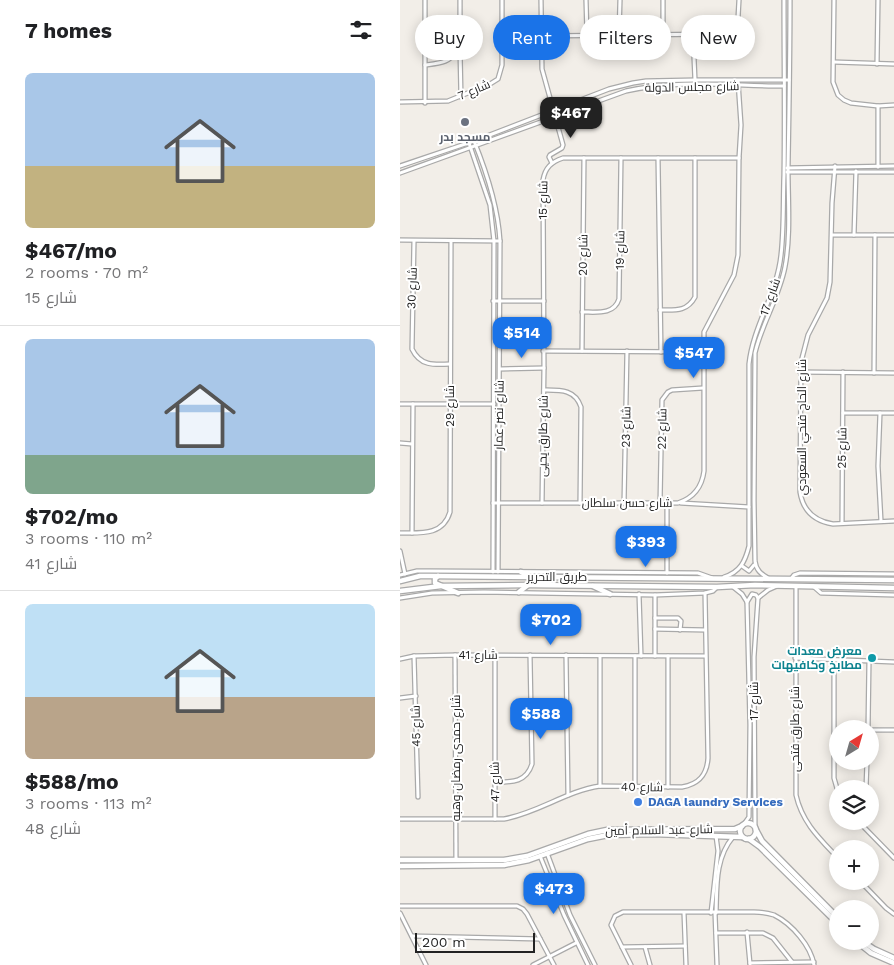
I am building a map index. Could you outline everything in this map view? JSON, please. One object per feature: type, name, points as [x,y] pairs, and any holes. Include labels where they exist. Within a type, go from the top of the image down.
[{"type":"street","points":[[425,0],[425,103]]},
{"type":"street","points":[[460,0],[460,15]]},
{"type":"street","name":"شارع 7","points":[[400,102],[425,103],[448,101],[490,84],[500,74],[502,65],[502,0]]},
{"type":"street","points":[[541,0],[541,15]]},
{"type":"street","points":[[586,0],[586,15]]},
{"type":"street","points":[[620,0],[620,15]]},
{"type":"street","points":[[663,0],[663,15]]},
{"type":"street","points":[[738,15],[739,0]]},
{"type":"street","name":"شارع 17","points":[[755,561],[755,353],[761,332],[774,306],[785,267],[788,239],[784,0]]},
{"type":"street","name":"شارع 17","points":[[742,566],[746,560],[749,546],[749,364],[754,338],[773,292],[780,266],[783,239],[790,86],[790,0]]},
{"type":"street","points":[[834,0],[833,82],[838,95],[851,103],[878,106],[894,105]]},
{"type":"street","points":[[877,64],[878,0]]},
{"type":"street","points":[[425,64],[443,63],[448,60]]},
{"type":"street","points":[[460,60],[461,97]]},
{"type":"street","points":[[542,60],[542,69],[563,146],[550,155],[552,163]]},
{"type":"street","points":[[694,60],[695,80]]},
{"type":"street","points":[[834,62],[894,64]]},
{"type":"street","name":"شارع مجلس الدولة","points":[[400,166],[469,143],[609,89],[633,83],[695,80],[790,80]]},
{"type":"street","name":"شارع حسن سلطان","points":[[493,503],[678,503],[691,497],[700,485],[703,478],[703,336],[705,327],[729,284],[737,265],[738,255],[741,125],[738,81]]},
{"type":"street","name":"شارع مجلس الدولة","points":[[400,173],[613,94],[640,88],[693,85],[790,86]]},
{"type":"street","points":[[878,106],[878,172]]},
{"type":"street","name":"شارع نصر عمار","points":[[474,141],[495,204],[500,241],[498,572]]},
{"type":"street","name":"شارع نصر عمار","points":[[469,143],[490,204],[494,241],[493,572]]},
{"type":"street","name":"شارع 15","points":[[544,368],[543,180],[547,168],[552,163],[563,158],[739,158]]},
{"type":"street","name":"شارع 20","points":[[582,351],[584,158]]},
{"type":"street","name":"شارع 19","points":[[582,312],[608,312],[615,308],[619,299],[621,158]]},
{"type":"street","points":[[658,158],[661,352]]},
{"type":"street","points":[[660,310],[687,308],[694,297],[695,158]]},
{"type":"street","points":[[786,170],[894,166]]},
{"type":"street","points":[[835,169],[894,172]]},
{"type":"street","name":"شارع الحاج فتحي السعودي","points":[[835,169],[829,290],[808,335],[801,362],[800,492],[805,508],[817,520],[824,523],[894,521]]},
{"type":"street","points":[[854,235],[856,171]]},
{"type":"street","points":[[832,235],[894,235]]},
{"type":"street","points":[[874,373],[875,235]]},
{"type":"street","points":[[400,240],[500,241]]},
{"type":"street","name":"شارع 30","points":[[414,240],[412,349],[414,354],[424,363],[436,365],[450,364]]},
{"type":"street","name":"شارع 29","points":[[400,534],[429,532],[439,529],[447,521],[450,512],[451,240]]},
{"type":"street","points":[[494,301],[544,301]]},
{"type":"street","points":[[543,351],[703,352]]},
{"type":"street","name":"شارع 23","points":[[624,503],[627,351]]},
{"type":"street","points":[[500,368],[544,368]]},
{"type":"street","name":"شارع طارق يحيى","points":[[542,503],[544,368]]},
{"type":"street","points":[[800,372],[894,373]]},
{"type":"street","name":"شارع 25","points":[[842,523],[843,372]]},
{"type":"street","name":"شارع 22","points":[[660,503],[662,400],[672,390],[703,388]]},
{"type":"street","points":[[544,390],[564,390],[570,392],[579,401],[581,407],[580,503]]},
{"type":"street","points":[[400,404],[500,404]]},
{"type":"street","points":[[412,533],[413,404]]},
{"type":"street","points":[[843,413],[894,413]]},
{"type":"street","points":[[880,413],[878,466],[881,521]]},
{"type":"street","points":[[400,443],[412,444]]},
{"type":"street","points":[[667,503],[666,582],[670,586]]},
{"type":"street","points":[[678,503],[750,507]]},
{"type":"street","points":[[400,551],[405,574]]},
{"type":"street","points":[[722,578],[730,575],[742,566],[750,570],[755,561]]},
{"type":"street","points":[[755,561],[759,571],[769,578]]},
{"type":"street","points":[[400,576],[430,571],[467,574],[521,572],[667,575]]},
{"type":"street","points":[[521,572],[530,577]]},
{"type":"street","points":[[604,577],[612,573]]},
{"type":"street","points":[[791,579],[794,575],[800,573],[894,574]]},
{"type":"street","name":"طريق التحرير","points":[[400,581],[420,576],[467,574],[530,577],[652,578],[667,575],[712,578],[894,580]]},
{"type":"street","points":[[420,576],[423,580],[420,587]]},
{"type":"street","points":[[438,576],[435,578],[435,581],[440,586],[458,592]]},
{"type":"street","points":[[652,578],[655,582],[654,586]]},
{"type":"street","points":[[835,579],[837,582],[836,586]]},
{"type":"street","points":[[849,586],[847,582],[850,579]]},
{"type":"street","points":[[519,592],[528,585]]},
{"type":"street","name":"طريق التحرير","points":[[400,591],[440,586],[528,585],[849,586],[894,588]]},
{"type":"street","points":[[591,586],[610,594]]},
{"type":"street","points":[[400,598],[432,593],[458,592],[705,594],[713,591],[717,586]]},
{"type":"street","points":[[732,586],[742,594],[747,602],[752,594],[758,598],[777,586]]},
{"type":"street","name":"شارع طارق فتحى","points":[[796,586],[796,795],[798,806],[809,826],[829,848]]},
{"type":"street","points":[[812,586],[821,594],[894,595]]},
{"type":"street","points":[[640,594],[641,656]]},
{"type":"street","name":"شارع 40","points":[[400,818],[495,819],[521,815],[568,794],[589,788],[600,786],[690,786],[698,782],[708,767],[705,594]]},
{"type":"street","points":[[655,595],[656,656]]},
{"type":"street","name":"شارع 17","points":[[755,828],[754,657],[758,598]]},
{"type":"street","name":"شارع 17","points":[[743,825],[749,817],[747,602]]},
{"type":"street","points":[[655,618],[678,618],[680,630]]},
{"type":"street","points":[[655,630],[705,630]]},
{"type":"street","name":"شارع 41","points":[[400,659],[414,656],[455,655],[705,656]]},
{"type":"street","name":"شارع حمدى رمضان وهبه","points":[[455,655],[456,860]]},
{"type":"street","name":"شارع 47","points":[[495,655],[495,819]]},
{"type":"street","points":[[495,782],[518,781],[527,774],[532,764],[530,655]]},
{"type":"street","points":[[566,655],[568,794]]},
{"type":"street","name":"شارع 45","points":[[414,656],[418,797]]},
{"type":"street","points":[[600,656],[600,786]]},
{"type":"street","points":[[635,656],[635,786]]},
{"type":"street","points":[[668,656],[668,787]]},
{"type":"street","points":[[795,658],[894,662]]},
{"type":"street","points":[[834,660],[835,780]]},
{"type":"street","points":[[868,661],[869,720]]},
{"type":"street","points":[[400,698],[416,696]]},
{"type":"street","points":[[879,729],[894,730]]},
{"type":"street","points":[[829,910],[811,895],[760,847],[749,839],[742,837],[740,833],[743,825],[751,824],[755,828],[762,842],[811,895],[829,914]]},
{"type":"street","name":"شارع عبد السلام أمين","points":[[400,866],[409,863],[456,860],[504,860],[527,856],[597,832],[734,829],[743,825]]},
{"type":"street","points":[[749,839],[754,837],[755,828]]},
{"type":"street","points":[[867,830],[894,858]]},
{"type":"street","name":"شارع عبد السلام أمين","points":[[400,860],[409,863],[504,865],[516,863],[598,837],[642,832]]},
{"type":"street","name":"شارع عبد السلام أمين","points":[[653,832],[742,837]]},
{"type":"street","points":[[716,835],[718,851],[714,913],[717,965]]},
{"type":"street","points":[[717,869],[725,848],[734,836]]},
{"type":"street","points":[[547,853],[570,915],[594,965]]},
{"type":"street","points":[[540,855],[576,943],[588,965]]},
{"type":"street","points":[[869,890],[894,914]]},
{"type":"street","points":[[400,906],[518,906],[527,914],[554,965]]},
{"type":"street","points":[[632,965],[612,924],[615,916],[618,914],[754,912],[773,915],[781,919],[799,936],[814,963],[750,964],[747,932]]},
{"type":"street","points":[[400,913],[426,965]]},
{"type":"street","points":[[684,913],[686,965]]},
{"type":"street","points":[[716,933],[757,932],[768,935],[777,942],[792,962]]},
{"type":"street","points":[[412,936],[540,939]]},
{"type":"street","points":[[533,965],[576,943]]},
{"type":"street","points":[[622,947],[685,946]]},
{"type":"street","points":[[645,947],[650,965]]},
{"type":"street","points":[[868,950],[894,963]]},
{"type":"street","points":[[876,950],[894,958]]},
{"type":"place","name":"مسجد بدر","points":[[465,122]]},
{"type":"place","name":"معرض معدات مطابخ وكافيهات","points":[[872,658]]},
{"type":"place","name":"DAGA laundry Services","points":[[638,802]]}]
